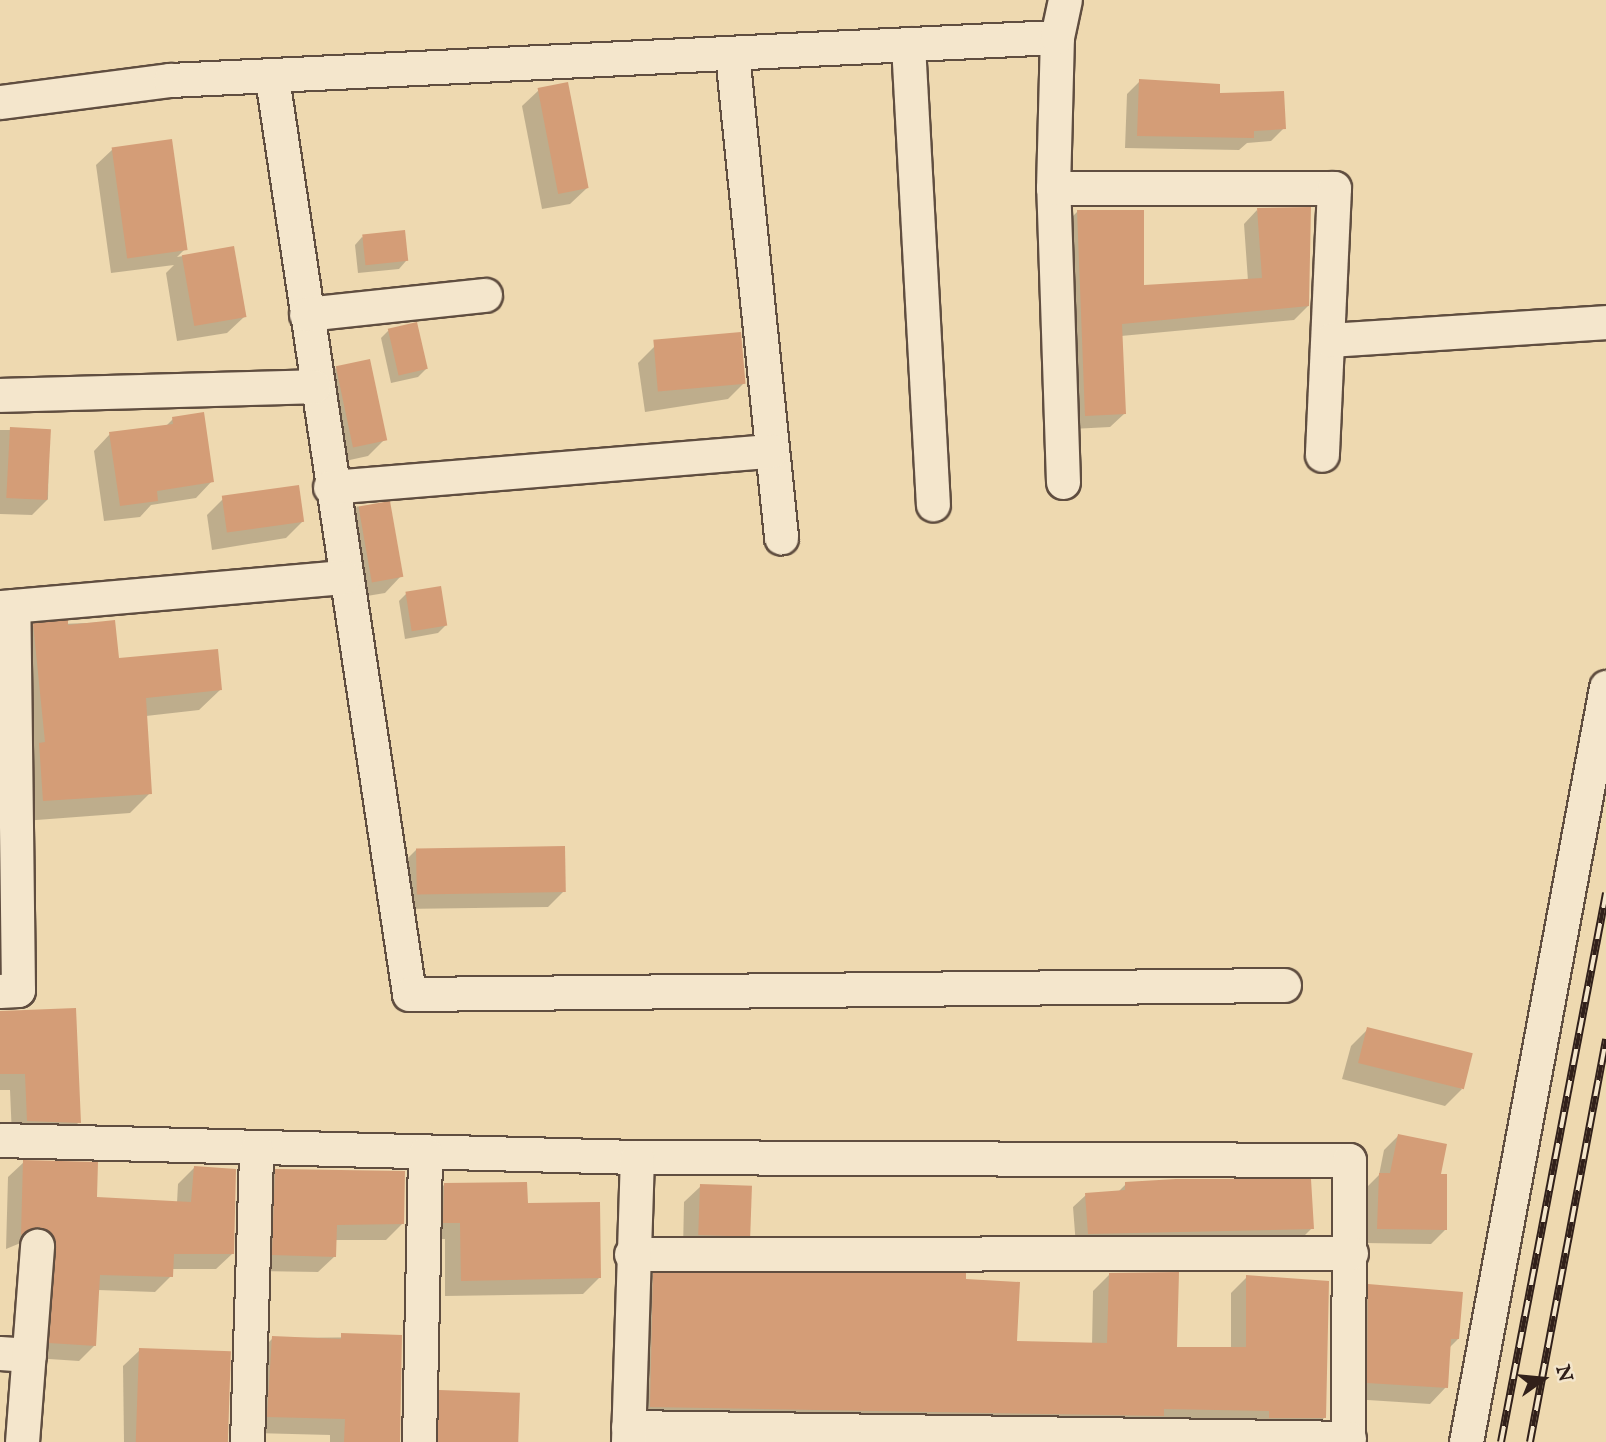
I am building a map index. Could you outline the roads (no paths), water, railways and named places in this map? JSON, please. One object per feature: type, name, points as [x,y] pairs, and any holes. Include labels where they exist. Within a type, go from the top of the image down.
[{"type":"street","points":[[1063,482],[1053,188],[1057,37],[1065,0]]},
{"type":"street","points":[[0,102],[170,80],[272,78],[1057,37]]},
{"type":"street","points":[[908,44],[933,504]]},
{"type":"street","points":[[732,54],[781,538]]},
{"type":"street","points":[[272,78],[314,386],[409,994],[1284,985]]},
{"type":"street","points":[[1053,188],[1334,188],[1330,340],[1322,455]]},
{"type":"street","points":[[306,314],[485,295]]},
{"type":"street","points":[[1330,340],[1606,322]]},
{"type":"street","points":[[0,395],[314,386]]},
{"type":"street","points":[[330,486],[772,451]]},
{"type":"street","points":[[0,991],[18,990],[7,606],[344,577]]},
{"type":"street","points":[[1466,1442],[1606,687]]},
{"type":"street","points":[[0,1140],[256,1150],[637,1157],[1349,1160],[1352,1253],[1348,1440],[628,1435],[631,1254],[637,1157]]},
{"type":"street","points":[[247,1442],[256,1150]]},
{"type":"street","points":[[419,1442],[425,1153]]},
{"type":"street","points":[[22,1442],[14,1354],[37,1246]]},
{"type":"street","points":[[631,1254],[1352,1253]]},
{"type":"railway","points":[[1501,1442],[1606,893]]},
{"type":"railway","points":[[1530,1442],[1606,1039]]}]
